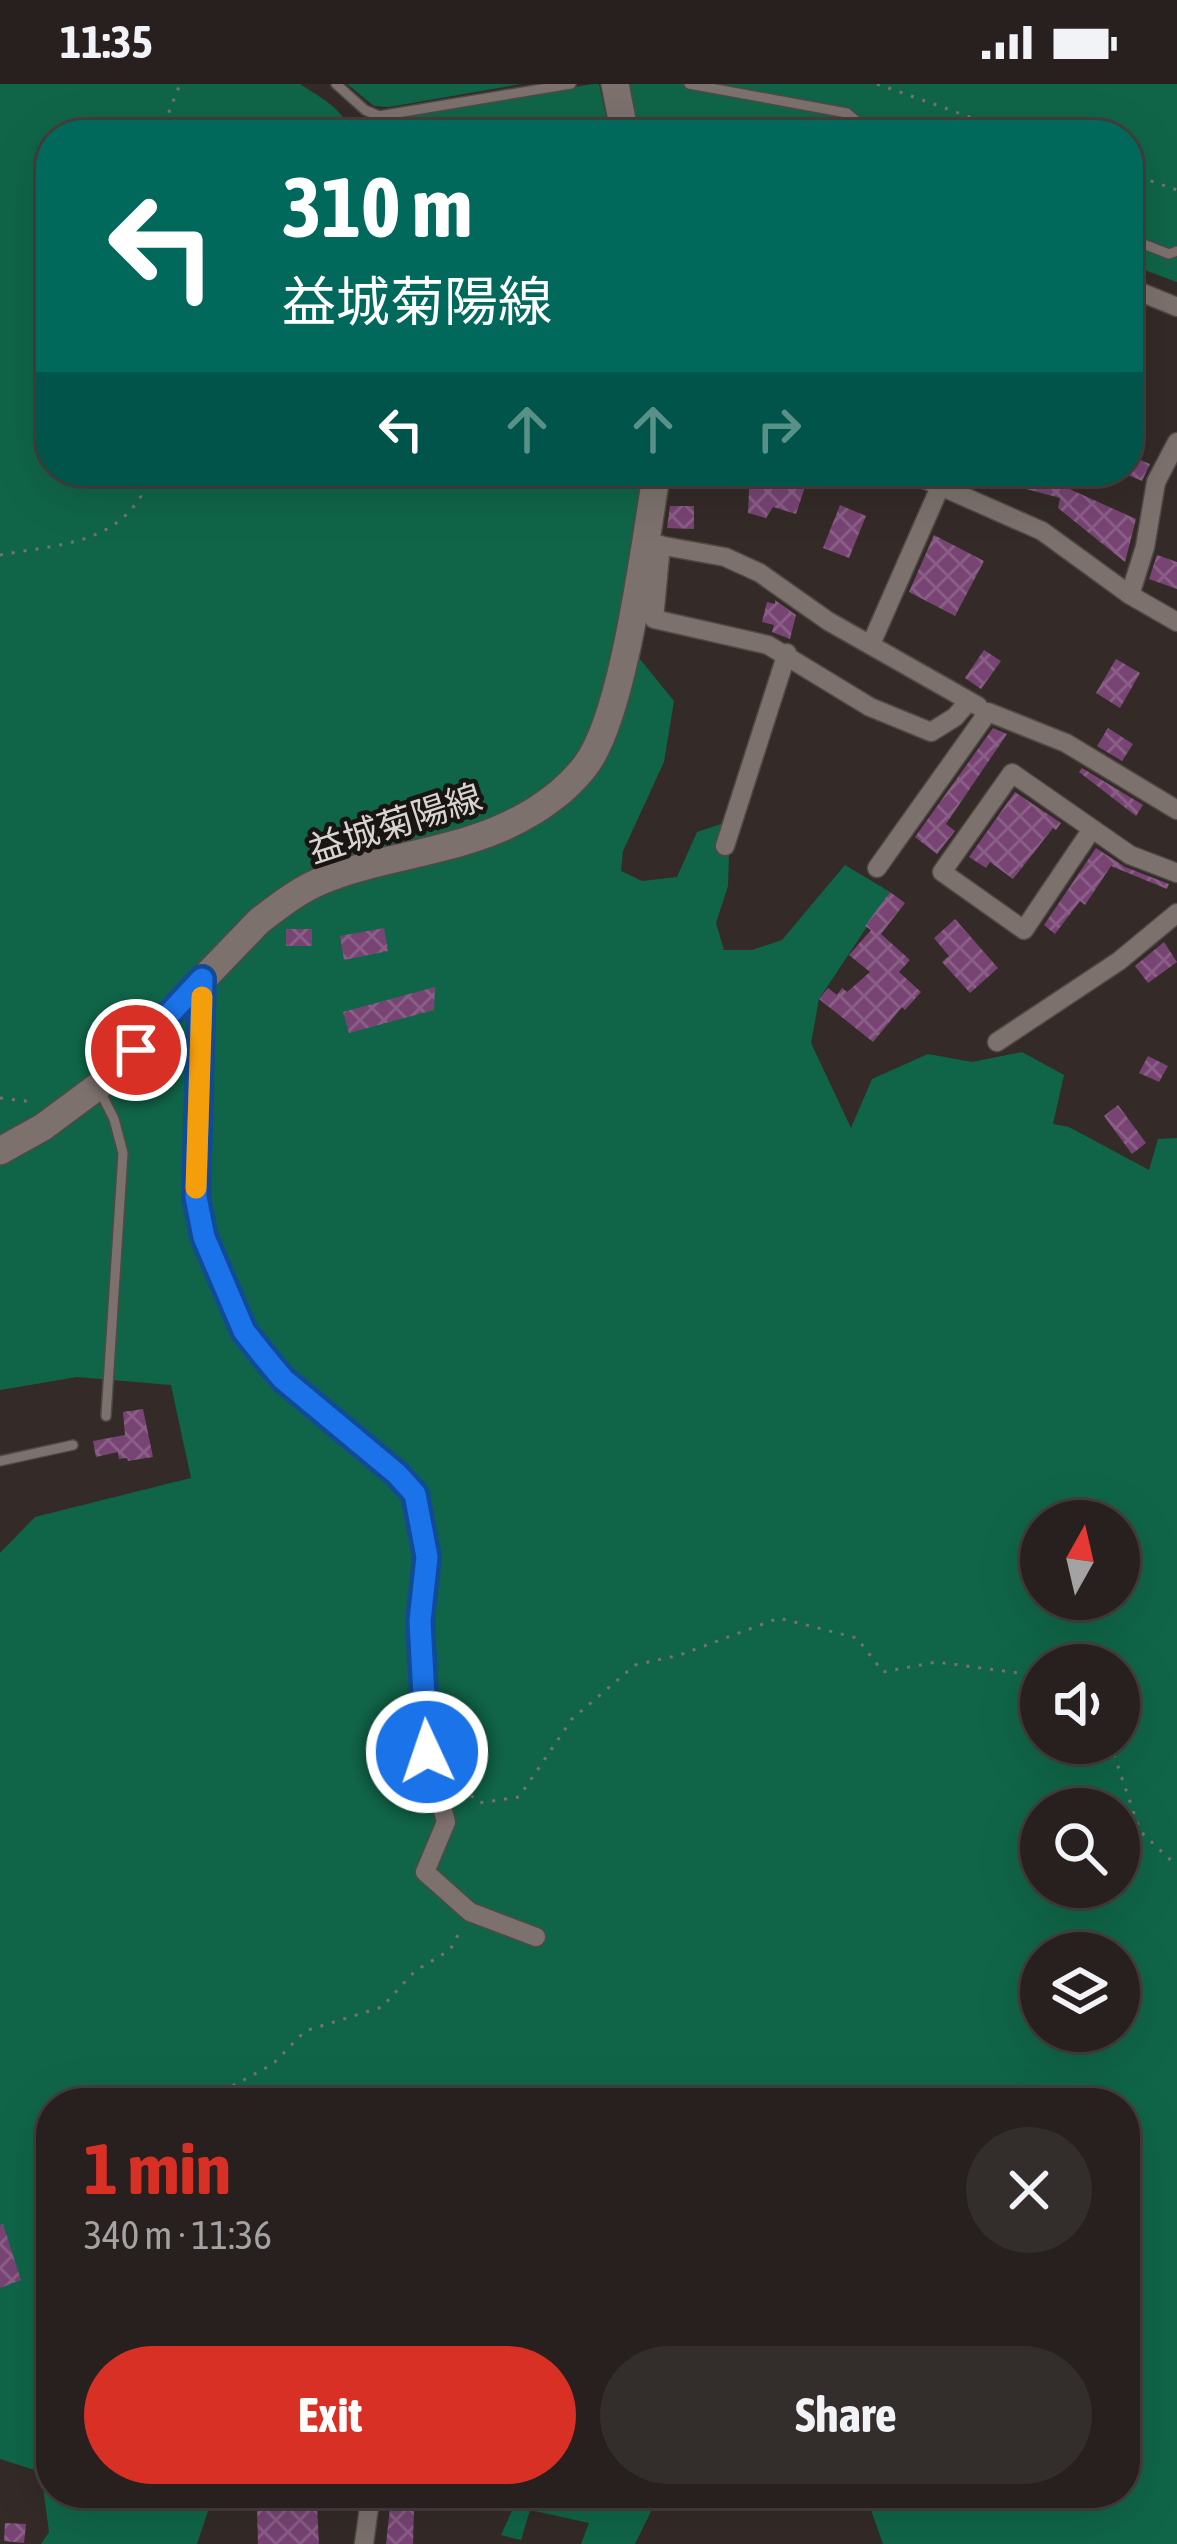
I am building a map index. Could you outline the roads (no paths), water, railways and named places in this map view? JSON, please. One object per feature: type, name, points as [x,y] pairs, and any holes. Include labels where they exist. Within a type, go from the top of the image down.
[{"type":"main road","points":[[615,84],[622,120]]},
{"type":"main road","name":"益城菊陽線","points":[[0,1151],[44,1127],[97,1086],[259,921],[321,881],[471,840],[522,818],[569,785],[590,760],[611,711],[653,544],[656,486]]},
{"type":"street","points":[[1143,293],[1177,307]]},
{"type":"street","points":[[1130,596],[1145,547],[1156,482],[1177,442]]},
{"type":"street","points":[[871,644],[940,486]]},
{"type":"street","points":[[959,486],[1042,531],[1130,596],[1177,622]]},
{"type":"street","points":[[969,700],[956,717],[931,732],[870,706],[768,644],[654,619],[653,544],[725,556],[760,573],[828,621],[871,644],[969,700],[988,712],[1066,743],[1177,810]]},
{"type":"street","points":[[725,846],[787,653]]},
{"type":"street","points":[[877,868],[988,712]]},
{"type":"street","points":[[1092,829],[1024,930],[942,872],[1012,773],[1130,855],[1177,873]]},
{"type":"street","points":[[997,1042],[1119,961],[1176,911]]},
{"type":"street","points":[[202,979],[196,1197],[204,1237],[244,1331],[283,1379],[415,1494],[427,1557],[420,1621],[427,1752],[446,1822],[425,1872],[470,1912],[536,1937]]},
{"type":"street","points":[[364,2544],[369,2508]]},
{"type":"lane","points":[[336,84],[379,116],[572,84]]},
{"type":"lane","points":[[689,84],[847,113],[855,120]]},
{"type":"lane","points":[[1143,244],[1169,254],[1177,251]]},
{"type":"lane","points":[[97,1086],[114,1119],[122,1153],[106,1416]]},
{"type":"lane","points":[[0,1461],[74,1445]]}]
